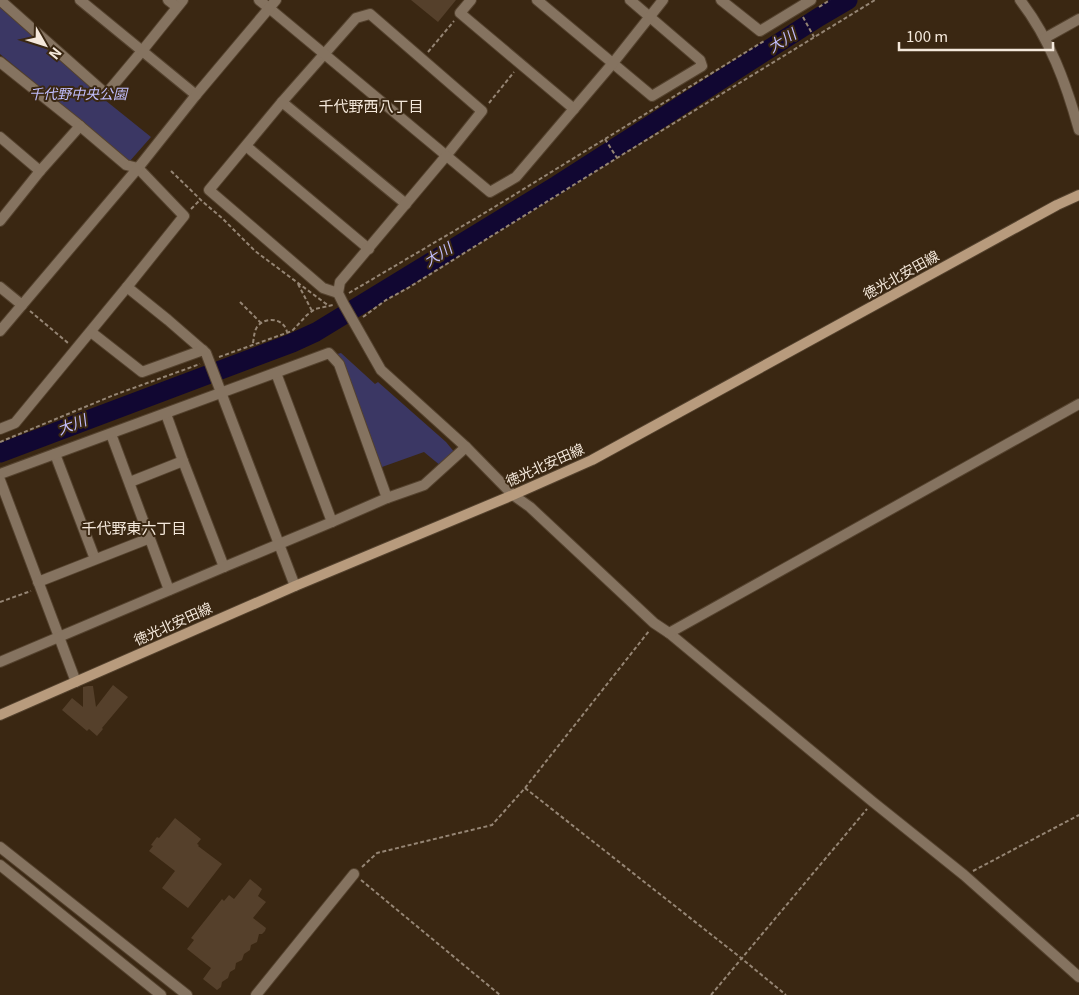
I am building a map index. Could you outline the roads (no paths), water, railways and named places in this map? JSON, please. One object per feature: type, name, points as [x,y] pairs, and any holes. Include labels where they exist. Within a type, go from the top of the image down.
[{"type":"main road","name":"徳光北安田線","points":[[0,715],[295,586],[592,460],[1057,205],[1079,195]]},
{"type":"street","points":[[0,0],[106,94],[180,4],[168,0]]},
{"type":"street","points":[[80,0],[196,95]]},
{"type":"street","points":[[259,0],[272,4],[324,54],[490,192],[516,177],[663,0]]},
{"type":"street","points":[[471,0],[460,13],[574,109]]},
{"type":"street","points":[[537,0],[652,96],[702,66],[700,60],[630,0]]},
{"type":"street","points":[[721,0],[760,31],[814,4]]},
{"type":"street","points":[[1020,0],[1031,14],[1054,56],[1079,130]]},
{"type":"street","points":[[0,331],[138,168],[272,4]]},
{"type":"street","points":[[341,298],[323,288],[209,190],[282,102],[356,18],[370,14],[482,111],[340,282],[341,298],[381,370],[466,447],[513,495],[530,507],[654,623],[669,633],[964,876],[1079,977]]},
{"type":"street","points":[[1045,38],[1079,20]]},
{"type":"street","points":[[0,62],[126,165],[138,168],[184,216],[15,423],[0,429]]},
{"type":"street","points":[[282,102],[406,204]]},
{"type":"street","points":[[2,215],[80,126]]},
{"type":"street","points":[[0,137],[40,171]]},
{"type":"street","points":[[246,146],[369,249]]},
{"type":"street","points":[[0,287],[22,305]]},
{"type":"street","points":[[127,287],[206,353],[295,586]]},
{"type":"street","points":[[91,332],[142,372],[203,350]]},
{"type":"street","points":[[0,474],[166,414],[220,391],[329,354],[339,364],[387,498]]},
{"type":"street","points":[[276,373],[332,522]]},
{"type":"street","points":[[669,633],[1079,404]]},
{"type":"street","points":[[166,414],[224,567]]},
{"type":"street","points":[[111,434],[170,590]]},
{"type":"street","points":[[0,662],[387,498],[424,485],[466,447]]},
{"type":"street","points":[[56,454],[95,559]]},
{"type":"street","points":[[130,482],[183,461]]},
{"type":"street","points":[[0,480],[76,682]]},
{"type":"street","points":[[39,585],[95,559],[150,538]]},
{"type":"street","points":[[0,847],[187,995]]},
{"type":"street","points":[[0,866],[161,995]]},
{"type":"street","points":[[256,995],[354,874]]},
{"type":"waterway","name":"大川","points":[[0,453],[292,343],[316,332],[557,185],[848,0]]},
{"type":"district","name":"千代野西八丁目","points":[[371,107]]},
{"type":"district","name":"千代野東六丁目","points":[[134,529]]},
{"type":"park label","name":"千代野中央公園","points":[[78,94]]}]
